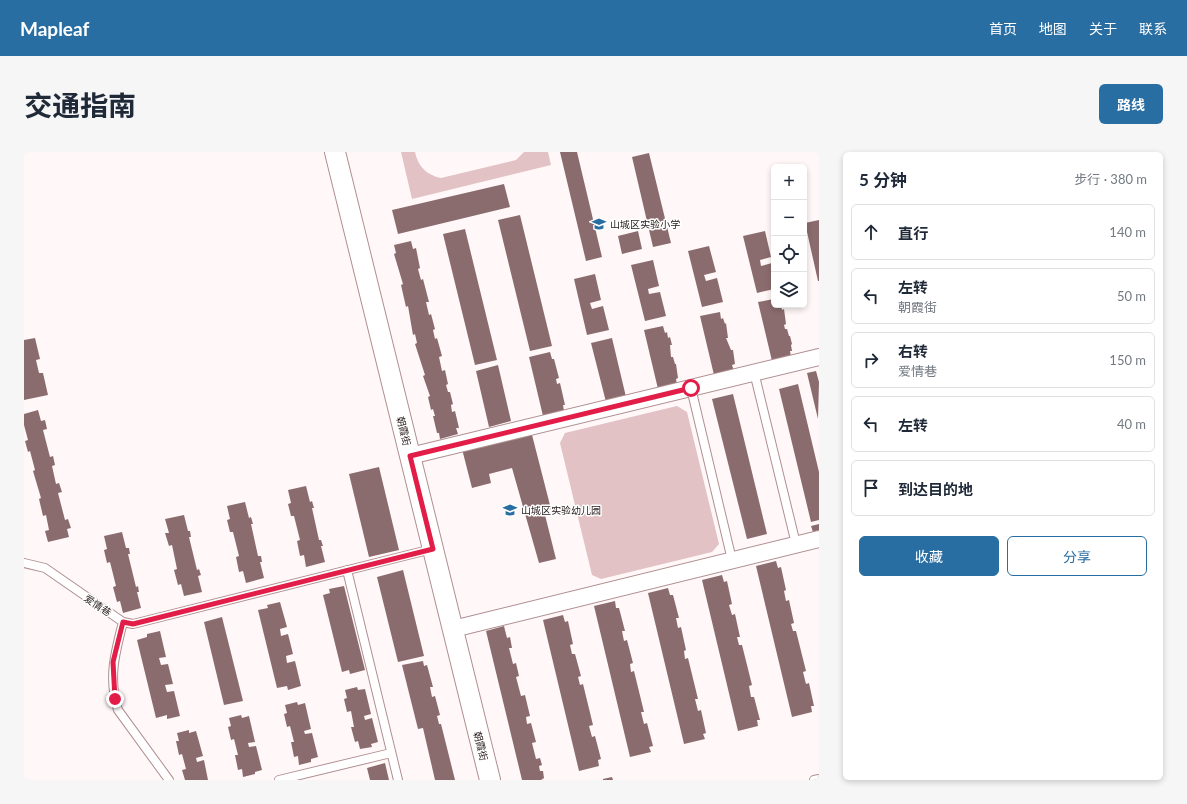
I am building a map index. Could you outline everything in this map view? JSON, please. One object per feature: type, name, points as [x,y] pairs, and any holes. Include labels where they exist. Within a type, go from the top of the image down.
[{"type":"street","name":"朝霞街","points":[[335,152],[490,780]]},
{"type":"street","points":[[410,456],[819,357]]},
{"type":"street","points":[[453,629],[819,539]]},
{"type":"lane","points":[[754,372],[796,544]]},
{"type":"lane","points":[[691,388],[732,560]]},
{"type":"lane","points":[[169,780],[118,710],[115,699],[113,662],[123,622],[133,624],[433,549]]},
{"type":"lane","name":"爱情巷","points":[[24,563],[45,568],[123,622]]},
{"type":"lane","points":[[347,570],[398,780]]},
{"type":"lane","points":[[279,780],[391,753]]},
{"type":"lane","points":[[814,780],[819,779]]},
{"type":"shaded area","points":[[401,152],[415,152],[418,162],[424,170],[431,175],[441,178],[516,160],[524,152],[548,152],[551,165],[412,199]]},
{"type":"shaded area","points":[[677,406],[687,412],[719,544],[712,552],[601,579],[592,575],[560,443],[565,433]]},
{"type":"building","points":[[560,152],[577,152],[602,257],[586,261]]},
{"type":"building","points":[[649,153],[671,243],[653,247],[632,157]]},
{"type":"building","points":[[504,184],[510,207],[398,234],[392,210]]},
{"type":"building","points":[[520,215],[552,346],[530,351],[498,220]]},
{"type":"building","points":[[819,220],[819,281],[807,232],[807,223]]},
{"type":"building","points":[[465,229],[497,360],[475,365],[443,234]]},
{"type":"building","points":[[638,231],[642,249],[622,254],[618,236]]},
{"type":"building","points":[[765,231],[771,257],[760,260],[761,266],[771,263],[771,290],[757,293],[743,236]]},
{"type":"building","points":[[411,241],[413,249],[416,248],[420,268],[418,269],[421,280],[423,279],[429,302],[426,302],[429,315],[431,314],[435,329],[433,330],[435,339],[437,338],[442,356],[439,357],[442,371],[445,370],[448,384],[446,385],[448,392],[450,392],[453,404],[451,405],[452,412],[455,411],[459,428],[456,428],[458,434],[440,439],[433,416],[435,416],[433,409],[431,410],[428,397],[430,396],[423,376],[425,375],[415,344],[417,343],[415,334],[413,335],[408,306],[406,307],[401,285],[403,284],[394,254],[396,253],[394,245]]},
{"type":"building","points":[[709,246],[716,272],[704,275],[706,281],[717,278],[723,302],[702,307],[688,251]]},
{"type":"building","points":[[653,260],[659,286],[648,289],[649,294],[660,292],[666,316],[645,321],[631,265]]},
{"type":"building","points":[[595,274],[601,300],[590,303],[592,309],[603,306],[609,330],[587,335],[574,279]]},
{"type":"building","points":[[771,300],[771,308],[784,309],[786,324],[784,325],[790,336],[792,344],[792,351],[790,351],[791,357],[772,361],[758,302]]},
{"type":"building","points":[[720,312],[721,319],[723,318],[725,324],[726,323],[728,338],[726,338],[731,350],[733,350],[735,364],[732,365],[734,371],[714,375],[700,316]]},
{"type":"building","points":[[663,326],[665,333],[667,332],[668,338],[670,337],[672,345],[670,345],[671,357],[673,357],[676,364],[678,378],[676,379],[677,385],[658,389],[644,330]]},
{"type":"building","points":[[35,338],[40,359],[36,360],[39,373],[43,373],[48,395],[24,400],[24,340]]},
{"type":"building","points":[[612,338],[626,397],[606,402],[591,343]]},
{"type":"building","points":[[550,352],[552,359],[554,359],[559,378],[556,379],[557,384],[560,383],[565,405],[563,405],[564,411],[543,416],[529,357]]},
{"type":"building","points":[[498,365],[511,421],[489,427],[476,371]]},
{"type":"building","points":[[816,371],[819,382],[818,419],[807,373]]},
{"type":"building","points":[[798,384],[819,472],[819,520],[811,522],[779,389]]},
{"type":"building","points":[[733,394],[767,534],[747,539],[712,399]]},
{"type":"building","points":[[38,410],[41,421],[45,420],[47,429],[43,430],[50,457],[53,456],[55,465],[52,466],[56,484],[59,483],[62,492],[58,493],[65,520],[68,519],[71,528],[67,529],[69,537],[48,542],[45,531],[49,530],[46,515],[43,516],[39,499],[41,498],[33,471],[35,470],[30,451],[28,452],[25,441],[28,440],[24,425],[24,414]]},
{"type":"building","points":[[531,431],[551,509],[544,511],[556,559],[539,563],[512,468],[489,474],[491,483],[472,488],[462,449]]},
{"type":"building","points":[[379,467],[399,550],[369,557],[349,474]]},
{"type":"building","points":[[306,486],[310,502],[312,501],[314,508],[312,508],[319,540],[321,540],[323,546],[321,546],[325,562],[306,567],[304,555],[300,556],[297,541],[300,540],[294,516],[291,516],[288,504],[291,503],[288,490]]},
{"type":"building","points":[[245,502],[249,518],[251,517],[253,524],[251,524],[258,556],[261,556],[262,562],[260,562],[264,578],[246,583],[243,571],[239,572],[236,557],[239,556],[233,532],[230,532],[227,520],[230,519],[227,506]]},
{"type":"building","points":[[184,515],[188,531],[190,531],[191,537],[189,537],[197,570],[199,569],[201,575],[198,576],[202,592],[184,596],[181,584],[178,585],[174,570],[177,569],[172,545],[169,546],[165,533],[169,533],[165,519]]},
{"type":"building","points":[[819,524],[819,530],[813,532],[811,526]]},
{"type":"building","points":[[122,532],[126,548],[129,548],[130,554],[128,554],[136,587],[138,586],[139,592],[137,592],[141,608],[123,613],[120,601],[117,602],[113,587],[116,586],[110,562],[107,563],[104,550],[107,549],[104,536]]},
{"type":"building","points":[[776,561],[778,568],[781,567],[786,590],[784,591],[786,601],[789,600],[794,623],[791,624],[793,631],[796,631],[806,671],[803,672],[806,684],[809,683],[814,706],[811,706],[812,712],[792,717],[756,566]]},
{"type":"building","points":[[403,570],[424,656],[398,662],[377,577]]},
{"type":"building","points":[[722,575],[724,582],[727,581],[732,604],[729,605],[732,615],[735,614],[740,637],[737,637],[739,645],[742,645],[752,685],[749,686],[751,697],[754,697],[760,720],[757,720],[758,726],[738,731],[702,580]]},
{"type":"building","points":[[344,586],[365,670],[350,674],[349,670],[342,672],[323,595],[330,593],[329,589]]},
{"type":"building","points":[[668,588],[670,595],[673,595],[679,618],[676,618],[678,628],[681,627],[686,650],[684,651],[685,659],[688,658],[698,699],[695,699],[698,711],[701,710],[706,733],[703,734],[705,739],[684,744],[648,593]]},
{"type":"building","points":[[615,601],[616,608],[619,608],[625,631],[622,631],[624,641],[627,640],[633,663],[630,664],[631,672],[634,671],[644,712],[641,712],[644,724],[647,723],[653,746],[649,747],[651,752],[630,757],[594,606]]},
{"type":"building","points":[[280,602],[287,627],[280,629],[281,636],[288,634],[293,654],[286,656],[287,663],[295,661],[301,686],[288,690],[287,686],[277,688],[258,610],[268,608],[267,605]]},
{"type":"building","points":[[563,615],[565,622],[568,621],[573,644],[570,645],[572,654],[575,654],[581,676],[578,677],[580,685],[583,684],[593,725],[589,726],[592,737],[595,736],[601,759],[598,760],[599,766],[579,771],[543,620]]},
{"type":"building","points":[[222,617],[243,701],[224,705],[204,622]]},
{"type":"building","points":[[504,626],[507,638],[510,637],[512,648],[509,648],[513,664],[516,663],[519,676],[516,677],[521,696],[525,695],[530,716],[526,717],[527,724],[531,723],[536,742],[532,743],[536,759],[540,758],[542,765],[539,766],[540,771],[543,771],[544,778],[541,780],[522,780],[486,631]]},
{"type":"building","points":[[160,631],[166,657],[159,658],[161,665],[168,664],[173,684],[165,685],[167,692],[174,691],[180,716],[167,719],[167,715],[156,718],[137,640],[147,637],[147,634]]},
{"type":"building","points":[[423,661],[424,666],[427,665],[433,687],[430,687],[432,697],[435,696],[440,715],[437,716],[439,724],[441,724],[455,780],[435,780],[423,728],[418,729],[402,665]]},
{"type":"building","points":[[357,687],[358,690],[365,689],[371,714],[364,716],[365,720],[372,718],[378,742],[371,744],[372,747],[360,749],[358,741],[355,742],[351,727],[354,727],[351,711],[347,712],[344,699],[347,698],[345,690]]},
{"type":"building","points":[[297,702],[298,705],[305,703],[311,729],[304,731],[305,734],[312,733],[318,757],[311,759],[311,762],[299,765],[298,756],[294,757],[291,742],[294,742],[290,726],[287,727],[284,714],[287,713],[285,705]]},
{"type":"building","points":[[241,715],[242,718],[249,716],[255,742],[248,743],[249,747],[256,746],[262,770],[255,772],[255,774],[243,777],[242,769],[238,770],[235,755],[238,755],[234,739],[231,740],[228,727],[231,726],[229,718]]},
{"type":"building","points":[[189,730],[189,733],[196,731],[203,756],[196,758],[197,762],[204,760],[208,780],[185,780],[182,770],[186,769],[182,754],[179,755],[176,741],[179,741],[177,733]]},
{"type":"building","points":[[385,763],[389,780],[370,780],[367,768]]},
{"type":"building","points":[[612,777],[613,780],[603,780],[603,779]]},
{"type":"place","name":"山城区实验小学","points":[[599,224]]},
{"type":"place","name":"山城区实验幼儿园","points":[[510,510]]},
{"type":"route","points":[[115,699],[113,662],[123,622],[133,624],[433,549],[410,456],[691,388]]}]
